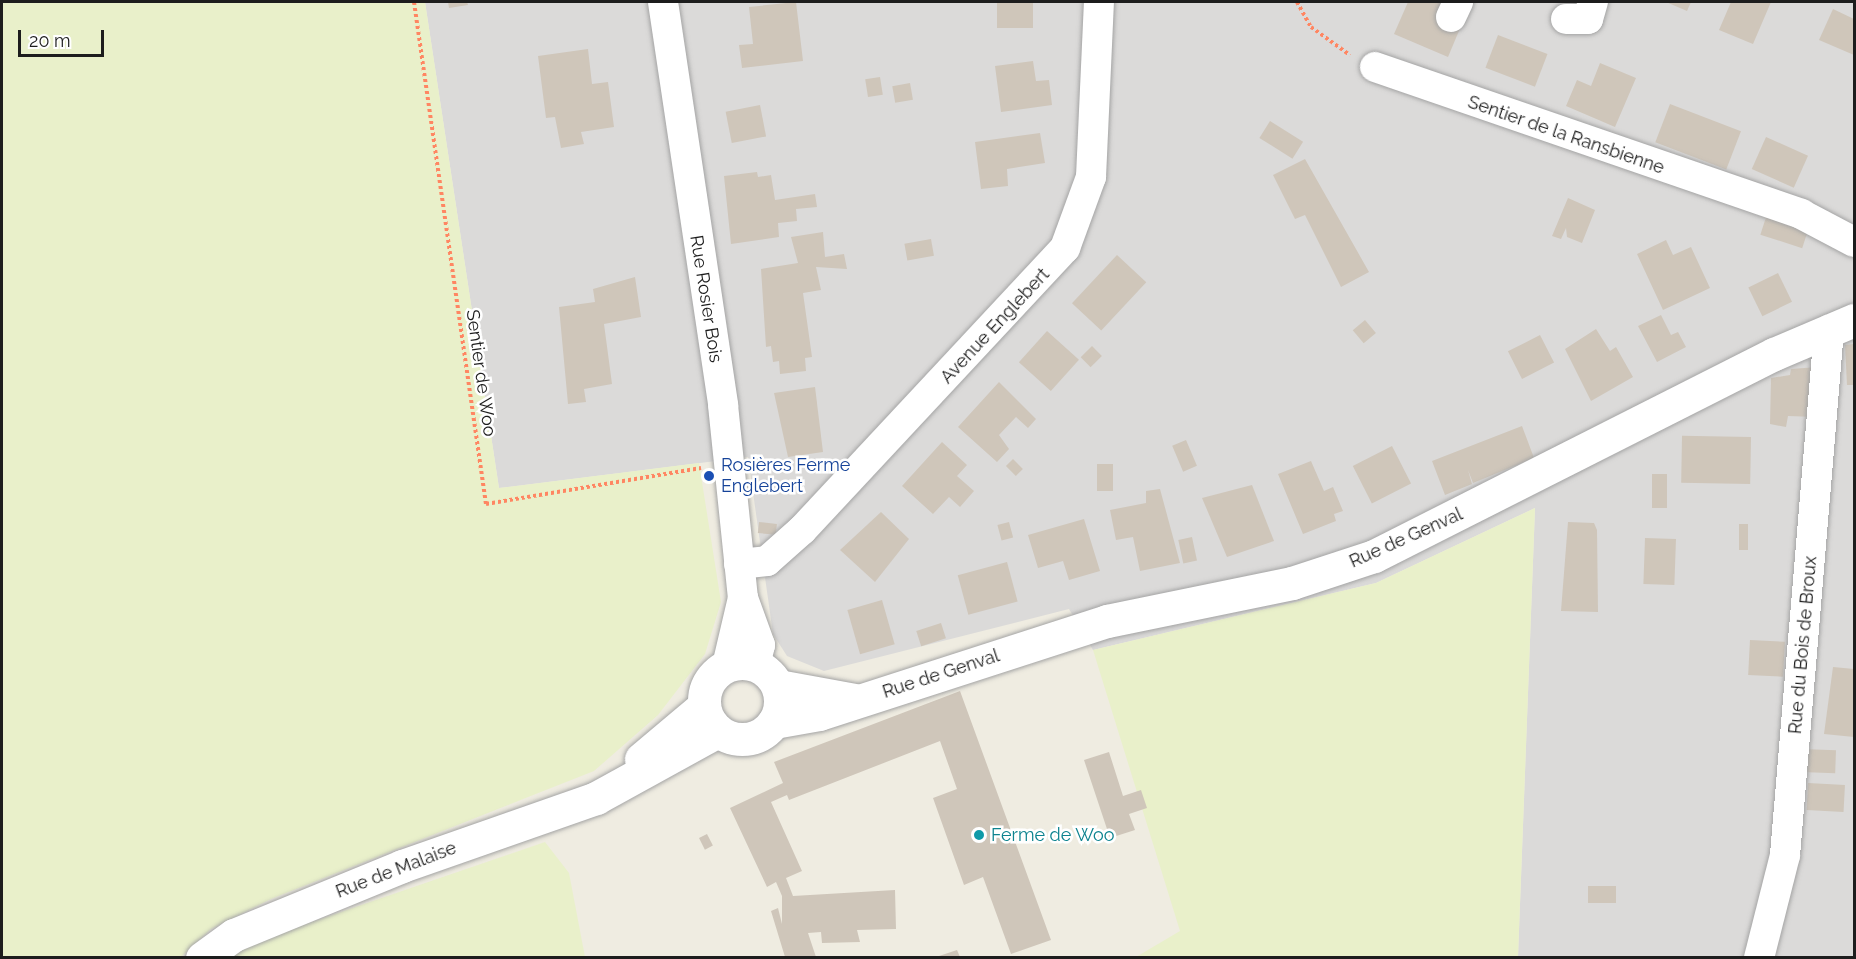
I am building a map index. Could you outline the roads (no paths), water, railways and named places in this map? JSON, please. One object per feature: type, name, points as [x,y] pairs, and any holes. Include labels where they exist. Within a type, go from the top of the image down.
[{"type":"street","name":"Rue Rosier Bois","points":[[663,2],[729,464],[743,598],[760,645],[753,672]]},
{"type":"street","name":"Avenue Englebert","points":[[739,564],[766,561],[802,530],[1065,248],[1091,177],[1099,2]]},
{"type":"street","name":"Sentier de la Ransbienne","points":[[1375,67],[1801,214],[1854,242]]},
{"type":"street","name":"Rue de Genval","points":[[711,718],[741,739],[765,732],[774,722],[860,700],[1107,621],[1260,590],[1374,556],[1842,325]]},
{"type":"street","name":"Rue du Bois de Broux","points":[[1759,957],[1785,855],[1842,325]]},
{"type":"street","name":"Rue de Genval","points":[[753,672],[860,700]]},
{"type":"street","points":[[711,718],[709,681],[753,672],[774,722]]},
{"type":"street","name":"Rue de Malaise","points":[[202,957],[234,935],[370,879],[596,798],[711,718]]},
{"type":"place","name":"Rosières Ferme Englebert","points":[[709,476]]},
{"type":"place","name":"Ferme de Woo","points":[[979,835]]}]
